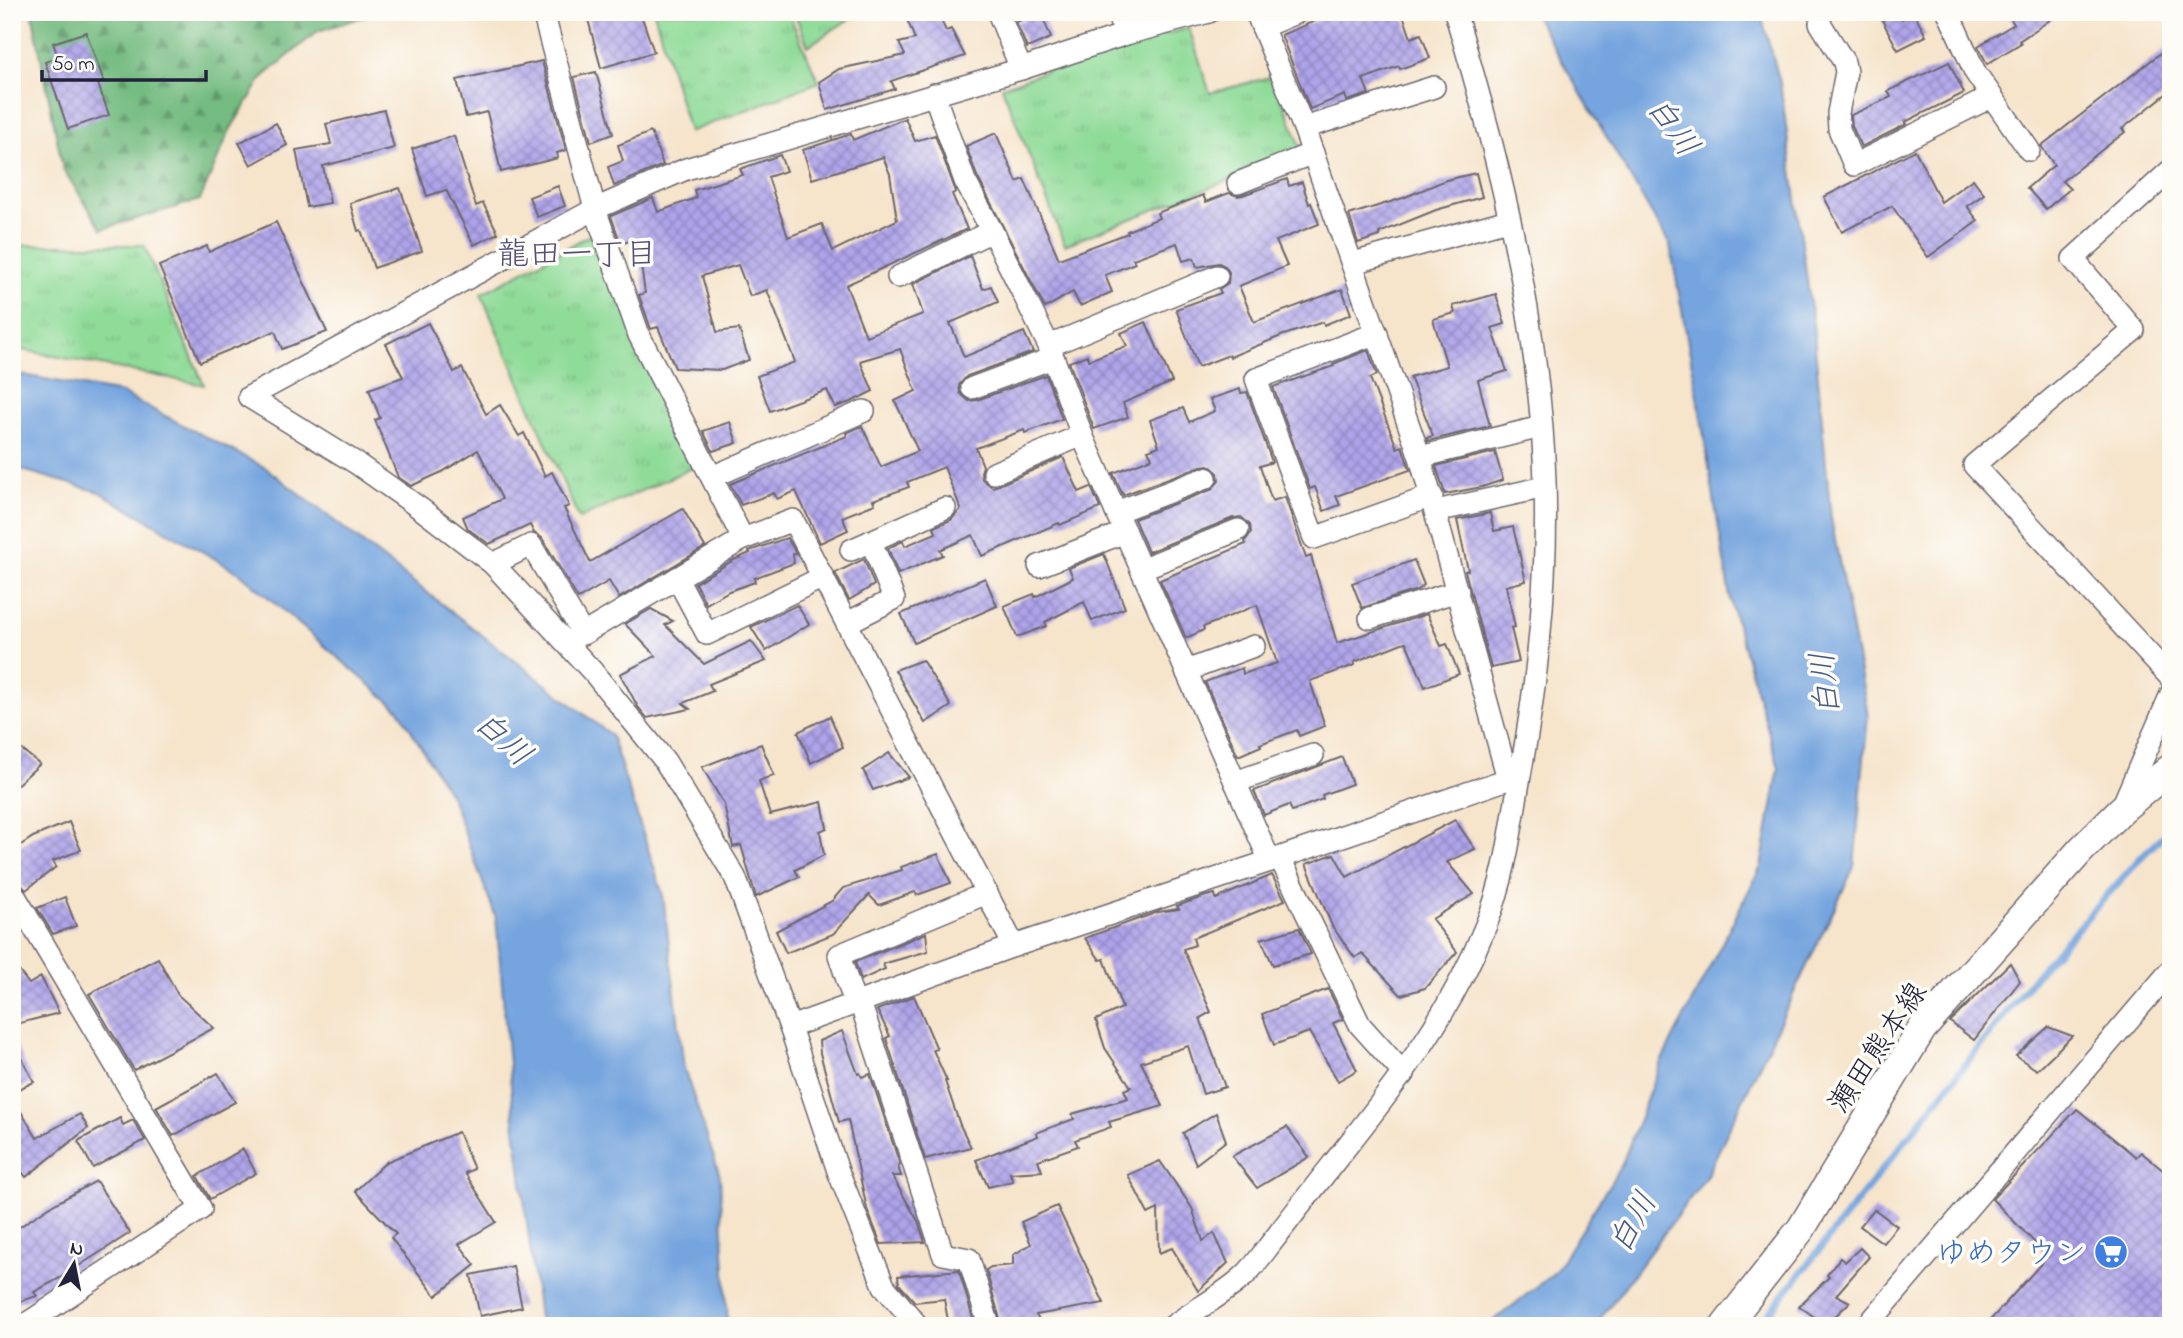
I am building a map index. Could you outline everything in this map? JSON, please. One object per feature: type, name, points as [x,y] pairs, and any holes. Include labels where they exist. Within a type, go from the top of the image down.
[{"type":"main road","name":"瀬田熊本線","points":[[1725,1326],[1801,1229],[1922,1029],[2018,919],[2121,810],[2171,768]]},
{"type":"street","points":[[543,12],[595,209],[639,335],[743,539]]},
{"type":"street","points":[[998,12],[1021,69]]},
{"type":"street","points":[[1116,12],[1126,34]]},
{"type":"street","points":[[918,1326],[884,1286],[838,1171],[790,1027],[735,877],[665,761],[593,672],[492,564],[356,463],[249,397],[595,209],[686,169],[1021,69],[1126,34],[1209,12]]},
{"type":"street","points":[[1298,12],[1259,20],[1304,128],[1420,457],[1514,780]]},
{"type":"street","points":[[1173,1326],[1246,1275],[1404,1074],[1445,1012],[1488,921],[1502,871],[1514,780],[1536,671],[1545,544],[1545,487],[1541,427],[1527,314],[1493,150],[1455,12]]},
{"type":"street","points":[[1948,12],[1963,49],[1991,97],[2029,150]]},
{"type":"street","points":[[1820,23],[1844,62],[1846,72],[1838,113],[1839,129],[1854,165],[1991,97]]},
{"type":"street","points":[[1304,128],[1434,87]]},
{"type":"street","points":[[934,94],[965,181],[1051,352],[1082,435],[1235,782],[1360,1025],[1404,1074]]},
{"type":"street","points":[[1238,183],[1313,153]]},
{"type":"street","points":[[2171,170],[2073,258],[2134,330],[1974,465],[2171,678]]},
{"type":"street","points":[[1353,263],[1508,220]]},
{"type":"street","points":[[898,277],[992,231]]},
{"type":"street","points":[[972,388],[1217,276]]},
{"type":"street","points":[[1377,333],[1256,379],[1314,538],[1434,504],[1545,487]]},
{"type":"street","points":[[712,477],[864,411]]},
{"type":"street","points":[[1420,457],[1541,427]]},
{"type":"street","points":[[994,473],[1082,435]]},
{"type":"street","points":[[1116,512],[1206,478]]},
{"type":"street","points":[[847,623],[894,599],[861,545],[945,508]]},
{"type":"street","points":[[492,564],[531,545],[583,634],[743,539],[793,520],[1014,946]]},
{"type":"street","points":[[1141,569],[1238,530]]},
{"type":"street","points":[[1039,566],[1125,532]]},
{"type":"street","points":[[677,578],[707,634],[823,577]]},
{"type":"street","points":[[1370,618],[1458,592]]},
{"type":"street","points":[[1186,671],[1254,646]]},
{"type":"street","points":[[2121,810],[2171,694]]},
{"type":"street","points":[[1235,782],[1313,755]]},
{"type":"street","points":[[790,1027],[1014,946],[1514,780]]},
{"type":"street","points":[[12,891],[201,1209],[23,1326]]},
{"type":"street","points":[[987,893],[839,954],[943,1254],[969,1259],[989,1326]]},
{"type":"street","points":[[1867,1326],[2171,970]]},
{"type":"green space","points":[[32,12],[379,12],[318,31],[263,77],[230,130],[200,200],[102,229],[63,169]]},
{"type":"green space","points":[[654,12],[788,12],[819,82],[689,132]]},
{"type":"green space","points":[[794,12],[860,12],[808,46]]},
{"type":"green space","points":[[1189,28],[1210,93],[1274,76],[1302,151],[1065,245],[1002,87],[1096,53]]},
{"type":"green space","points":[[592,234],[694,467],[579,519],[481,294]]},
{"type":"green space","points":[[12,245],[144,245],[204,385],[12,348]]},
{"type":"water","name":"白川","points":[[1533,12],[1760,12],[1780,82],[1813,324],[1831,518],[1868,715],[1854,867],[1706,1177],[1595,1326],[1487,1326],[1555,1272],[1622,1164],[1660,1064],[1761,867],[1779,768],[1731,604],[1670,245]]},
{"type":"water","name":"白川","points":[[12,373],[121,393],[266,468],[611,735],[663,895],[684,1068],[720,1176],[728,1326],[540,1326],[514,1120],[496,918],[452,799],[399,710],[241,574],[99,492],[12,467]]},
{"type":"building","points":[[586,12],[640,12],[654,52],[601,68]]},
{"type":"building","points":[[904,12],[937,12],[946,31],[951,29],[965,56],[891,81],[895,89],[827,110],[819,82],[839,69],[905,55],[899,43],[915,39]]},
{"type":"building","points":[[1337,12],[1402,12],[1411,38],[1421,34],[1430,58],[1363,79],[1369,94],[1347,101],[1345,95],[1310,109],[1281,35]]},
{"type":"building","points":[[1897,12],[1902,19],[1914,13],[1926,36],[1898,50],[1882,20]]},
{"type":"building","points":[[2006,12],[2062,12],[2019,41],[2021,43],[1987,64],[1978,46],[2014,24]]},
{"type":"building","points":[[1041,13],[1051,38],[1027,48],[1016,22]]},
{"type":"building","points":[[86,32],[104,82],[98,84],[109,115],[68,129],[45,62],[58,57],[53,43]]},
{"type":"building","points":[[2171,45],[2171,90],[2122,129],[2125,132],[2062,181],[2070,189],[2046,209],[2027,188],[2054,165],[2041,146]]},
{"type":"building","points":[[542,61],[566,150],[557,153],[558,158],[501,172],[487,112],[466,117],[457,80]]},
{"type":"building","points":[[1949,62],[1964,93],[1861,147],[1852,126],[1851,115],[1891,97],[1888,91]]},
{"type":"building","points":[[596,72],[613,134],[591,142],[574,77]]},
{"type":"building","points":[[384,110],[394,148],[323,166],[330,203],[307,207],[296,150],[331,144],[326,124]]},
{"type":"building","points":[[905,118],[915,141],[935,135],[956,192],[952,194],[967,229],[846,285],[866,336],[923,314],[913,284],[970,256],[983,289],[991,286],[998,302],[950,323],[964,357],[1024,332],[1033,352],[967,376],[959,385],[960,393],[969,401],[977,400],[1046,375],[1062,419],[976,448],[983,466],[982,479],[992,487],[1063,457],[1079,492],[1091,487],[1100,508],[982,556],[973,535],[940,550],[943,555],[898,574],[888,548],[903,541],[905,546],[936,533],[934,527],[951,520],[961,509],[944,467],[907,482],[909,487],[873,500],[875,504],[842,517],[848,530],[820,543],[796,491],[777,499],[774,493],[741,505],[730,484],[847,436],[846,433],[862,426],[881,467],[918,451],[895,401],[916,391],[900,349],[860,361],[873,391],[851,402],[835,407],[827,390],[770,411],[757,376],[795,362],[767,290],[750,296],[738,265],[702,276],[717,332],[739,329],[749,360],[722,370],[675,368],[658,327],[651,329],[639,295],[645,293],[637,238],[621,244],[611,216],[653,198],[658,212],[696,198],[694,190],[743,175],[740,169],[780,155],[786,171],[768,177],[788,237],[822,224],[833,251],[897,220],[890,174],[883,157],[812,179],[803,150],[851,134],[853,140]]},
{"type":"building","points":[[276,123],[287,145],[251,165],[239,143]]},
{"type":"building","points":[[651,132],[663,165],[614,186],[608,167],[623,161],[618,145]]},
{"type":"building","points":[[996,133],[1017,182],[1024,179],[1059,259],[1128,233],[1127,231],[1159,218],[1157,213],[1203,195],[1206,202],[1229,193],[1243,195],[1287,179],[1289,186],[1302,182],[1319,224],[1276,241],[1287,266],[1239,286],[1254,322],[1342,289],[1351,314],[1324,325],[1323,322],[1281,336],[1198,367],[1176,309],[1221,293],[1219,289],[1228,283],[1229,272],[1219,263],[1197,267],[1194,258],[1183,261],[1177,243],[1133,259],[1135,263],[1105,275],[1112,292],[1080,306],[1073,292],[1045,308],[977,176],[966,146]]},
{"type":"building","points":[[454,136],[476,206],[483,203],[498,233],[474,245],[446,190],[427,196],[412,149]]},
{"type":"building","points":[[1915,150],[1941,202],[1973,179],[1984,194],[1967,206],[1978,221],[1928,257],[1892,206],[1842,232],[1824,197]]},
{"type":"building","points":[[1476,173],[1482,197],[1436,210],[1379,233],[1380,236],[1358,243],[1349,215],[1403,198],[1446,180]]},
{"type":"building","points":[[558,186],[565,206],[537,217],[529,197]]},
{"type":"building","points":[[400,188],[422,251],[374,268],[361,230],[358,231],[350,203]]},
{"type":"building","points":[[276,222],[327,332],[282,349],[275,331],[200,362],[159,266],[207,246],[209,252]]},
{"type":"building","points":[[1496,294],[1505,324],[1492,328],[1507,371],[1478,380],[1490,426],[1428,441],[1427,438],[1433,436],[1410,377],[1447,366],[1433,319],[1455,313],[1453,306]]},
{"type":"building","points":[[1146,322],[1172,382],[1123,403],[1128,417],[1094,429],[1069,362],[1087,355],[1089,360],[1127,346],[1121,333]]},
{"type":"building","points":[[428,323],[454,372],[462,368],[486,414],[500,405],[519,436],[524,433],[545,476],[552,472],[569,506],[564,508],[590,562],[683,509],[705,547],[619,598],[609,581],[578,599],[542,538],[534,533],[530,525],[489,544],[468,529],[463,517],[502,499],[478,450],[442,472],[411,486],[398,477],[375,420],[380,418],[369,389],[403,377],[386,344]]},
{"type":"building","points":[[1368,350],[1377,375],[1370,378],[1397,448],[1402,446],[1410,470],[1336,496],[1340,505],[1324,511],[1315,487],[1310,489],[1273,387],[1334,366],[1333,364]]},
{"type":"building","points":[[1240,389],[1241,393],[1247,392],[1272,462],[1260,466],[1272,501],[1285,497],[1306,558],[1311,556],[1337,643],[1427,614],[1441,646],[1447,644],[1459,674],[1425,687],[1406,642],[1402,643],[1354,662],[1355,665],[1310,681],[1325,726],[1299,736],[1297,730],[1260,744],[1261,746],[1238,756],[1205,682],[1242,668],[1243,674],[1277,663],[1257,605],[1203,627],[1204,630],[1186,638],[1160,580],[1246,544],[1245,541],[1251,533],[1250,525],[1241,517],[1233,518],[1148,552],[1134,519],[1211,490],[1219,481],[1218,473],[1209,465],[1201,466],[1123,495],[1113,473],[1152,458],[1148,450],[1159,446],[1150,420],[1183,408],[1189,422],[1215,411],[1210,399]]},
{"type":"building","points":[[730,422],[737,443],[713,451],[703,431]]},
{"type":"building","points":[[1495,452],[1503,480],[1445,494],[1436,466]]},
{"type":"building","points":[[1490,513],[1494,531],[1513,527],[1526,581],[1506,586],[1515,627],[1511,628],[1519,662],[1491,668],[1465,571],[1468,570],[1457,520]]},
{"type":"building","points":[[787,538],[796,553],[793,554],[794,563],[754,578],[755,582],[729,591],[706,604],[695,583],[750,553],[749,551]]},
{"type":"building","points":[[1104,554],[1125,608],[1092,621],[1084,602],[1045,622],[1047,626],[1017,637],[1004,606],[1034,594],[1035,597],[1073,578],[1069,568]]},
{"type":"building","points":[[864,559],[874,585],[849,600],[835,573]]},
{"type":"building","points":[[1414,560],[1424,585],[1417,590],[1362,608],[1352,583]]},
{"type":"building","points":[[985,578],[997,606],[914,643],[901,614]]},
{"type":"building","points":[[797,605],[809,624],[766,651],[751,627]]},
{"type":"building","points":[[651,609],[673,621],[665,625],[704,664],[751,641],[766,661],[709,684],[713,691],[683,703],[690,709],[647,718],[620,674],[656,656],[625,624]]},
{"type":"building","points":[[922,660],[951,706],[925,723],[895,670]]},
{"type":"building","points":[[830,716],[843,747],[811,763],[798,732]]},
{"type":"building","points":[[12,742],[40,764],[12,789]]},
{"type":"building","points":[[761,744],[774,775],[759,781],[770,815],[822,802],[827,828],[820,831],[824,855],[795,870],[799,877],[756,897],[741,845],[733,847],[724,804],[702,767]]},
{"type":"building","points":[[889,753],[909,777],[873,790],[863,770]]},
{"type":"building","points":[[1342,757],[1352,784],[1322,795],[1323,799],[1292,811],[1289,805],[1264,815],[1254,791]]},
{"type":"building","points":[[1455,820],[1475,849],[1447,862],[1474,894],[1432,919],[1457,952],[1425,988],[1401,995],[1362,953],[1355,958],[1332,926],[1306,864],[1334,854],[1347,877]]},
{"type":"building","points":[[69,822],[81,850],[53,861],[56,867],[26,890],[12,875],[12,851],[33,837]]},
{"type":"building","points":[[938,854],[951,883],[879,905],[869,895],[833,934],[786,953],[776,931],[832,901],[843,888],[902,870],[901,867]]},
{"type":"building","points":[[1272,875],[1285,900],[1193,938],[1195,945],[1183,949],[1211,1012],[1200,1018],[1225,1087],[1203,1094],[1188,1046],[1141,1062],[1163,1106],[1109,1122],[1111,1127],[1075,1140],[1078,1146],[1038,1160],[1042,1171],[1010,1173],[1013,1181],[988,1187],[976,1160],[1074,1119],[1072,1114],[1128,1098],[1124,1090],[1131,1087],[1105,1048],[1096,1020],[1122,1008],[1104,959],[1100,960],[1085,938],[1158,912],[1179,909],[1177,906],[1206,896],[1215,894],[1216,899]]},
{"type":"building","points":[[65,897],[76,926],[53,934],[37,908]]},
{"type":"building","points":[[1299,928],[1311,954],[1273,965],[1261,939]]},
{"type":"building","points":[[926,933],[928,951],[883,964],[885,969],[861,980],[855,962]]},
{"type":"building","points":[[158,958],[178,995],[214,1028],[134,1070],[89,994]]},
{"type":"building","points":[[12,962],[29,984],[41,977],[59,1013],[12,1025]]},
{"type":"building","points":[[2010,963],[2020,981],[1974,1040],[1950,1022]]},
{"type":"building","points":[[1328,989],[1343,1019],[1333,1023],[1357,1070],[1338,1081],[1309,1032],[1274,1045],[1262,1014]]},
{"type":"building","points":[[914,996],[937,1049],[933,1050],[947,1081],[960,1125],[971,1147],[925,1159],[886,1038],[890,1036],[877,1010]]},
{"type":"building","points":[[2048,1027],[2072,1036],[2037,1070],[2016,1056]]},
{"type":"building","points":[[842,1031],[858,1074],[862,1077],[870,1074],[900,1165],[901,1176],[892,1176],[918,1221],[925,1242],[881,1244],[867,1209],[848,1120],[839,1122],[820,1053],[819,1041]]},
{"type":"building","points":[[12,1038],[34,1082],[12,1092]]},
{"type":"building","points":[[218,1073],[235,1102],[173,1136],[156,1107]]},
{"type":"building","points":[[12,1097],[37,1138],[80,1114],[88,1128],[26,1177],[12,1159]]},
{"type":"building","name":"ゆめタウン","points":[[2077,1109],[2136,1157],[2141,1152],[2171,1177],[2171,1326],[1985,1326],[2048,1256],[1992,1199]]},
{"type":"building","points":[[1216,1113],[1226,1141],[1196,1164],[1183,1133]]},
{"type":"building","points":[[120,1118],[123,1125],[133,1120],[145,1140],[93,1168],[78,1141]]},
{"type":"building","points":[[1287,1127],[1309,1157],[1257,1188],[1232,1156]]},
{"type":"building","points":[[458,1132],[474,1169],[465,1173],[496,1222],[459,1244],[475,1265],[436,1296],[391,1238],[396,1234],[355,1191],[386,1162]]},
{"type":"building","points":[[243,1149],[256,1173],[210,1199],[197,1176]]},
{"type":"building","points":[[1160,1161],[1192,1208],[1203,1241],[1214,1233],[1228,1263],[1198,1291],[1172,1248],[1159,1253],[1158,1209],[1148,1214],[1128,1175]]},
{"type":"building","points":[[96,1181],[130,1233],[34,1292],[37,1296],[12,1304],[12,1232],[49,1207]]},
{"type":"building","points":[[1057,1206],[1104,1303],[1036,1315],[1042,1326],[1002,1326],[986,1270],[1013,1265],[1013,1255],[1031,1244],[1021,1222]]},
{"type":"building","points":[[1874,1209],[1897,1226],[1883,1243],[1860,1226]]},
{"type":"building","points":[[1860,1248],[1869,1257],[1836,1295],[1850,1302],[1826,1325],[1799,1306],[1829,1277],[1827,1275],[1840,1258],[1845,1262]]},
{"type":"building","points":[[513,1266],[522,1307],[480,1316],[471,1275]]},
{"type":"building","points":[[959,1270],[975,1326],[949,1326],[944,1299],[915,1302],[899,1284],[898,1276]]},
{"type":"waterway","points":[[1759,1326],[2040,970],[2144,854],[2171,829]]},
{"type":"place","name":"ゆめタウン","points":[[2111,1252]]},
{"type":"district","name":"龍田一丁目","points":[[577,253]]}]
